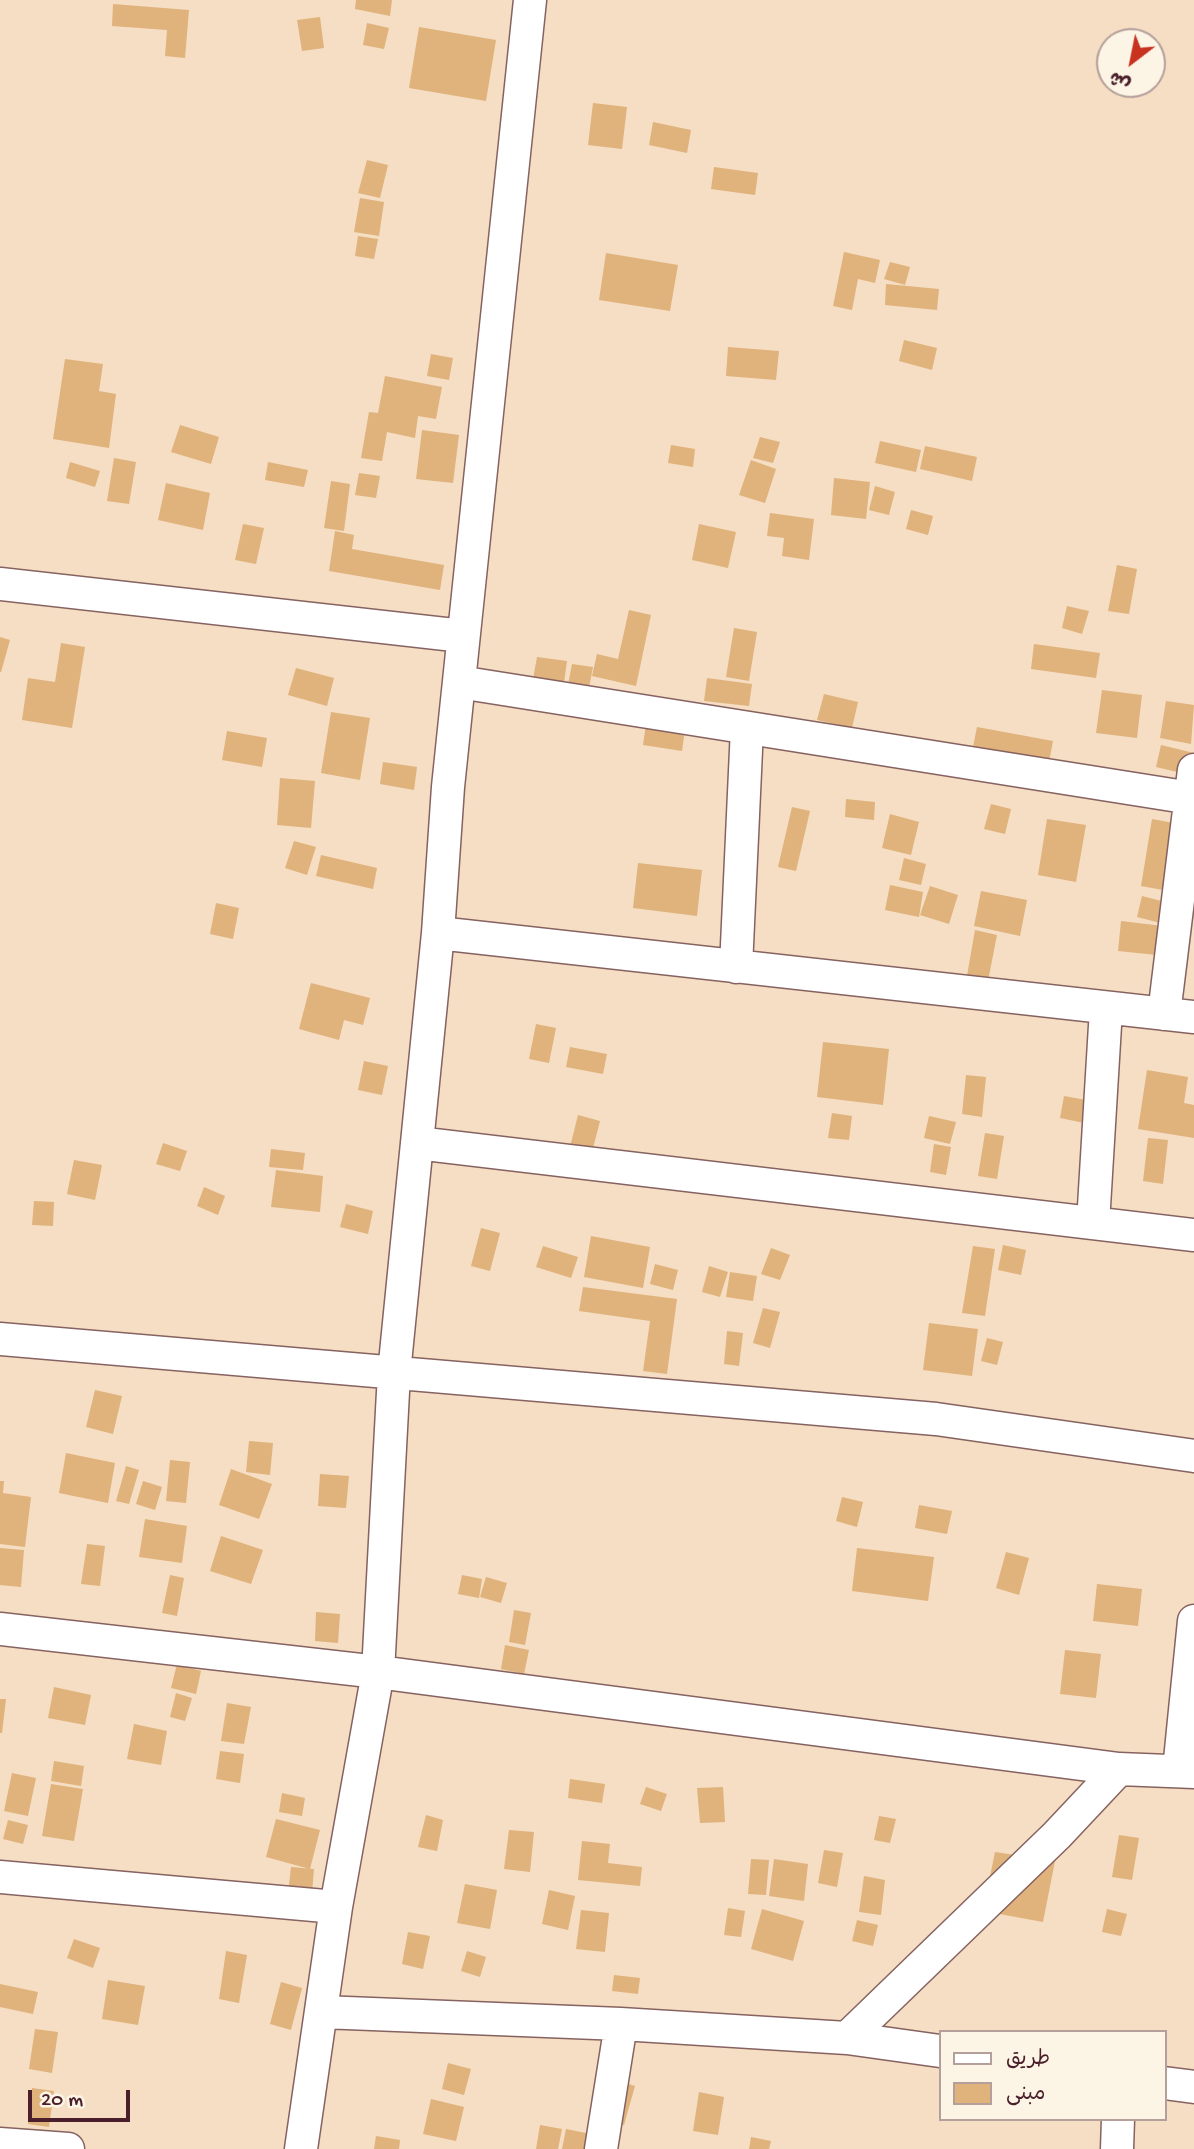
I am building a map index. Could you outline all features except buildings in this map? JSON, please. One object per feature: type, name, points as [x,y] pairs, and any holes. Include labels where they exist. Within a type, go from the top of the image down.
[{"type":"street","points":[[300,2149],[336,1907],[378,1672],[394,1373],[438,933],[463,636],[530,0]]},
{"type":"street","points":[[0,584],[463,636]]},
{"type":"street","points":[[438,933],[1179,1016],[1192,784],[747,728],[459,682]]},
{"type":"street","points":[[736,967],[747,728]]},
{"type":"street","points":[[1093,1223],[1106,1009]]},
{"type":"street","points":[[416,1143],[1194,1235]]},
{"type":"street","points":[[0,1339],[936,1419],[1194,1456]]},
{"type":"street","points":[[0,1629],[378,1672],[1119,1769],[1187,1771],[1194,1620]]},
{"type":"street","points":[[847,2038],[1057,1835],[1119,1769]]},
{"type":"street","points":[[0,1877],[336,1907]]},
{"type":"street","points":[[322,2012],[621,2024],[847,2038],[939,2052]]},
{"type":"street","points":[[601,2149],[621,2024]]},
{"type":"street","points":[[1166,2083],[1194,2087]]},
{"type":"street","points":[[1117,2149],[1118,2121]]},
{"type":"street","points":[[0,2144],[68,2149]]}]
